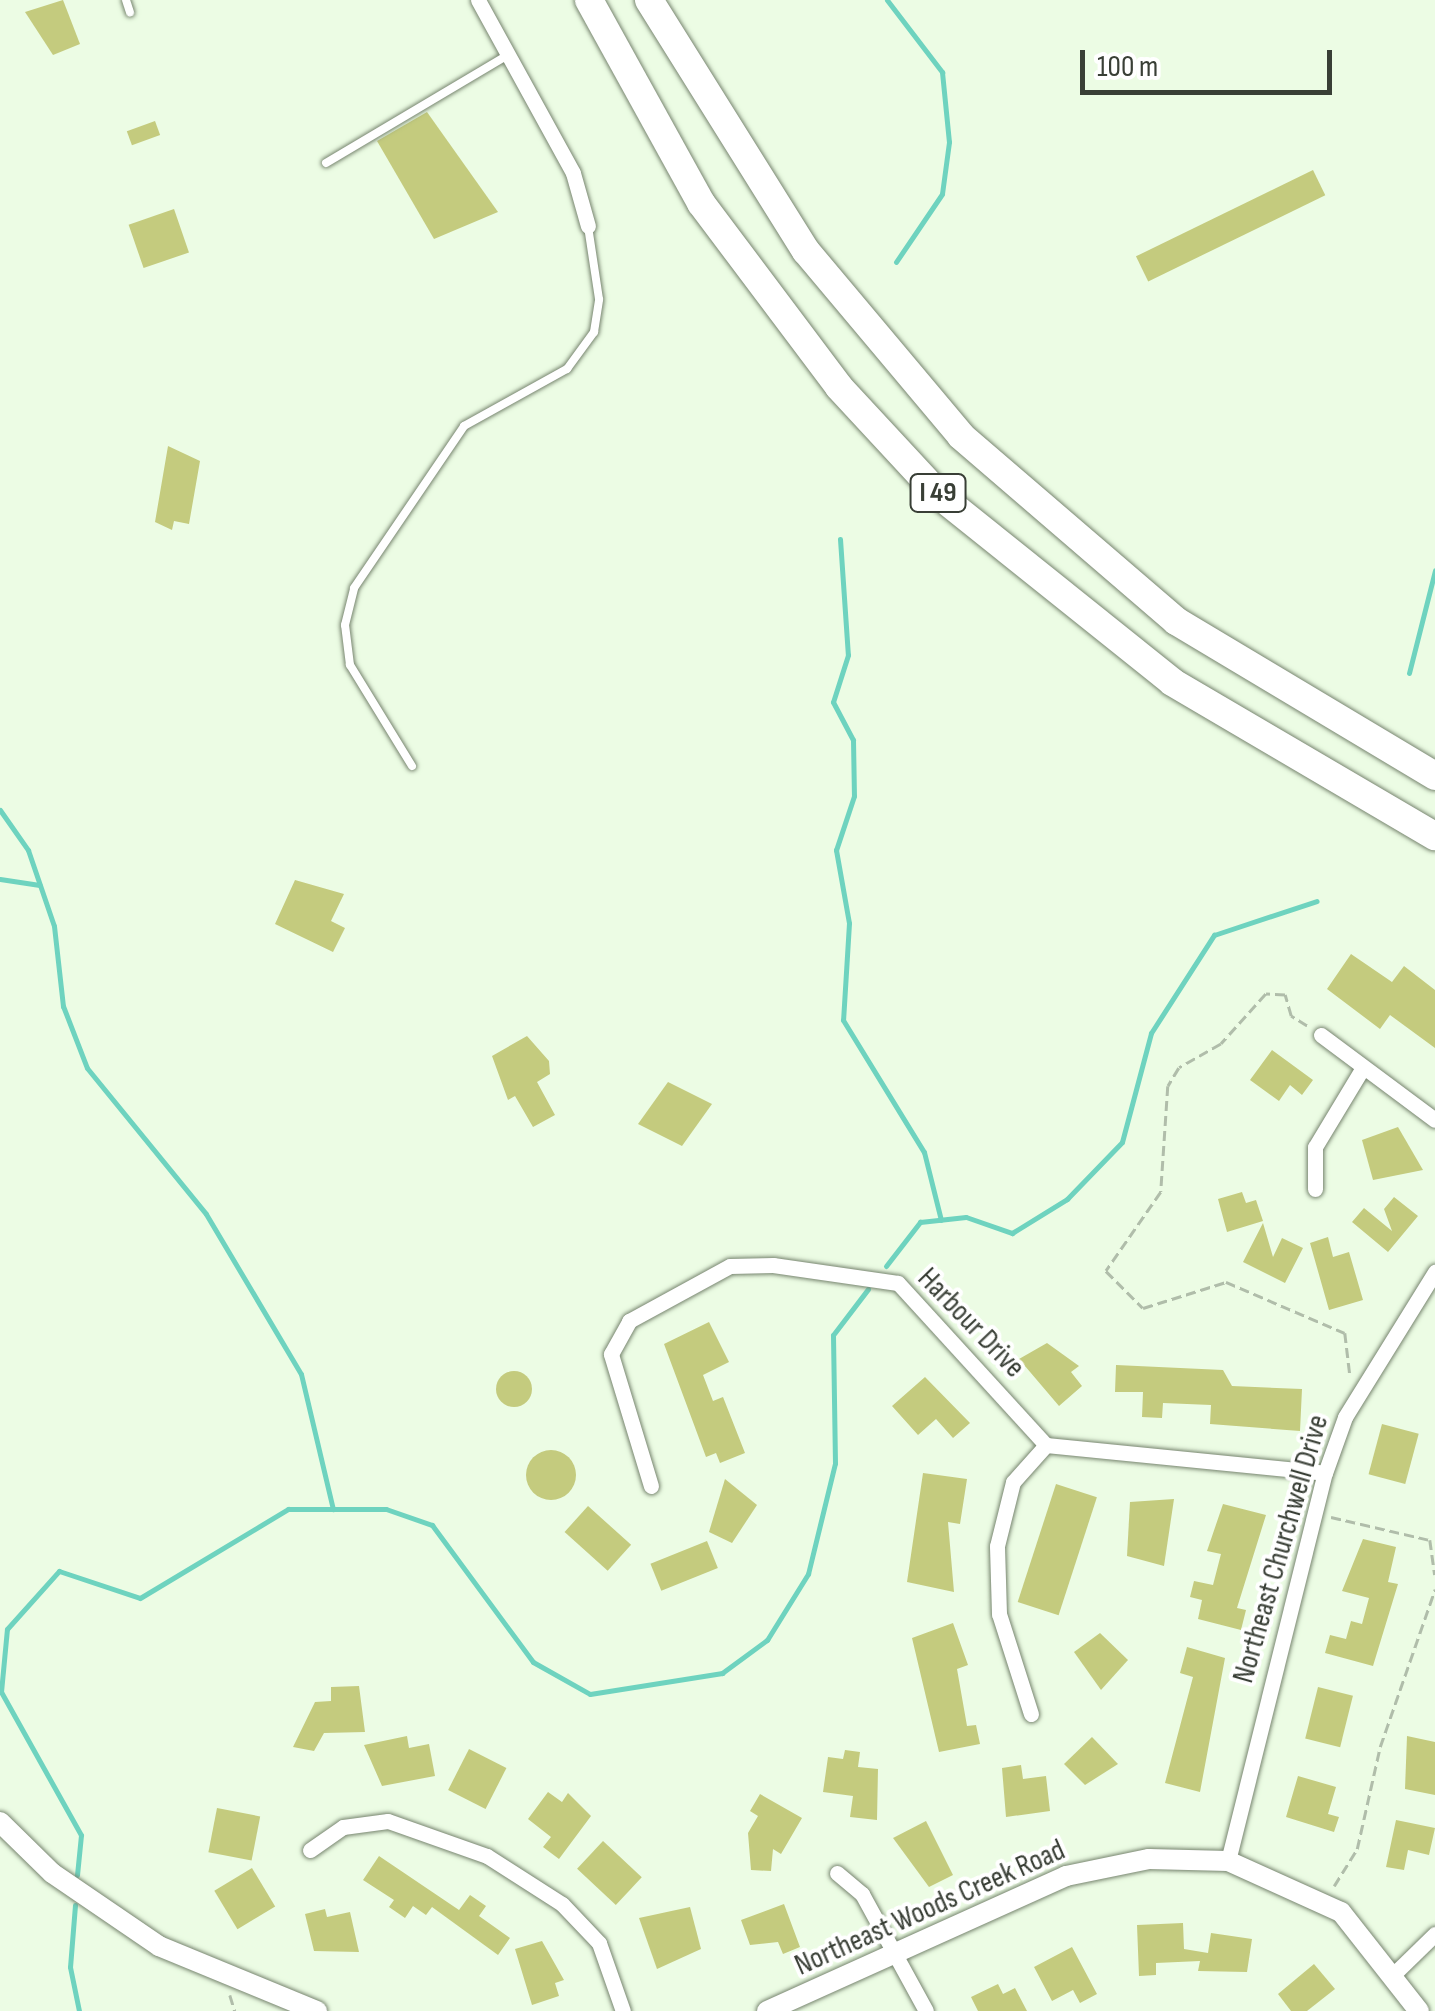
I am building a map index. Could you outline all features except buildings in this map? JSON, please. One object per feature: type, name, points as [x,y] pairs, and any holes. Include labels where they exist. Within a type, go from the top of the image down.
[{"type":"highway","name":"I 49","points":[[589,0],[701,203],[839,387],[940,495],[1172,682],[1435,836]]},
{"type":"highway","name":"I 49","points":[[650,0],[806,251],[961,436],[1176,621],[1435,776]]},
{"type":"street","points":[[478,0],[573,173],[588,226]]},
{"type":"street","points":[[1321,1035],[1362,1069],[1412,1094],[1435,1120]]},
{"type":"street","points":[[1316,1189],[1315,1147],[1362,1069]]},
{"type":"street","name":"Harbour Drive","points":[[651,1486],[611,1354],[629,1321],[730,1266],[840,1268],[898,1283],[1046,1445]]},
{"type":"street","name":"Northeast Churchwell Drive","points":[[1228,1861],[1325,1474],[1360,1389],[1435,1272]]},
{"type":"street","points":[[1031,1714],[1006,1650],[997,1546],[1013,1482],[1046,1445],[1325,1474]]},
{"type":"street","points":[[310,1850],[343,1827],[388,1820],[487,1856],[562,1904],[599,1944],[623,2011]]},
{"type":"street","points":[[0,1822],[52,1873],[159,1946],[317,2011]]},
{"type":"street","name":"Northeast Woods Creek Road","points":[[767,2011],[900,1957],[1066,1876],[1149,1858],[1228,1861],[1340,1912],[1395,1972],[1418,2011]]},
{"type":"street","points":[[837,1873],[862,1894],[900,1957],[926,2011]]},
{"type":"street","points":[[1395,1972],[1435,1934]]},
{"type":"lane","points":[[126,0],[130,12]]},
{"type":"lane","points":[[326,163],[508,55]]},
{"type":"lane","points":[[412,766],[350,665],[345,625],[354,588],[464,426],[567,369],[594,332],[600,299],[588,226]]},
{"type":"path","points":[[1321,1035],[1291,1016],[1285,995],[1266,994],[1221,1044],[1179,1068],[1168,1086],[1161,1192],[1106,1271],[1142,1308],[1226,1282],[1345,1333],[1341,1356],[1360,1389]]},
{"type":"path","points":[[1314,1513],[1430,1540],[1435,1574]]},
{"type":"path","points":[[1332,1888],[1357,1849],[1392,1708],[1435,1590]]},
{"type":"path","points":[[230,1994],[234,2011]]},
{"type":"waterway","points":[[887,0],[942,72],[949,142],[942,194],[896,262]]},
{"type":"waterway","points":[[840,539],[848,655],[833,702],[853,740],[854,796],[836,850],[849,923],[843,1020],[924,1152],[941,1220]]},
{"type":"waterway","points":[[1409,673],[1435,570]]},
{"type":"waterway","points":[[0,810],[28,850],[54,926],[63,1006],[87,1068],[206,1214],[301,1374],[333,1509]]},
{"type":"waterway","points":[[0,879],[40,885]]},
{"type":"waterway","points":[[886,1266],[920,1222],[966,1217],[1012,1233],[1067,1199],[1122,1142],[1151,1033],[1214,935],[1317,901]]},
{"type":"waterway","points":[[77,1875],[81,1835],[1,1692],[7,1629],[59,1571],[140,1598],[288,1509],[386,1509],[432,1525],[533,1662],[590,1694],[722,1673],[767,1640],[808,1574],[835,1463],[833,1335],[868,1289]]},
{"type":"waterway","points":[[75,1905],[70,1967],[79,2011]]}]
